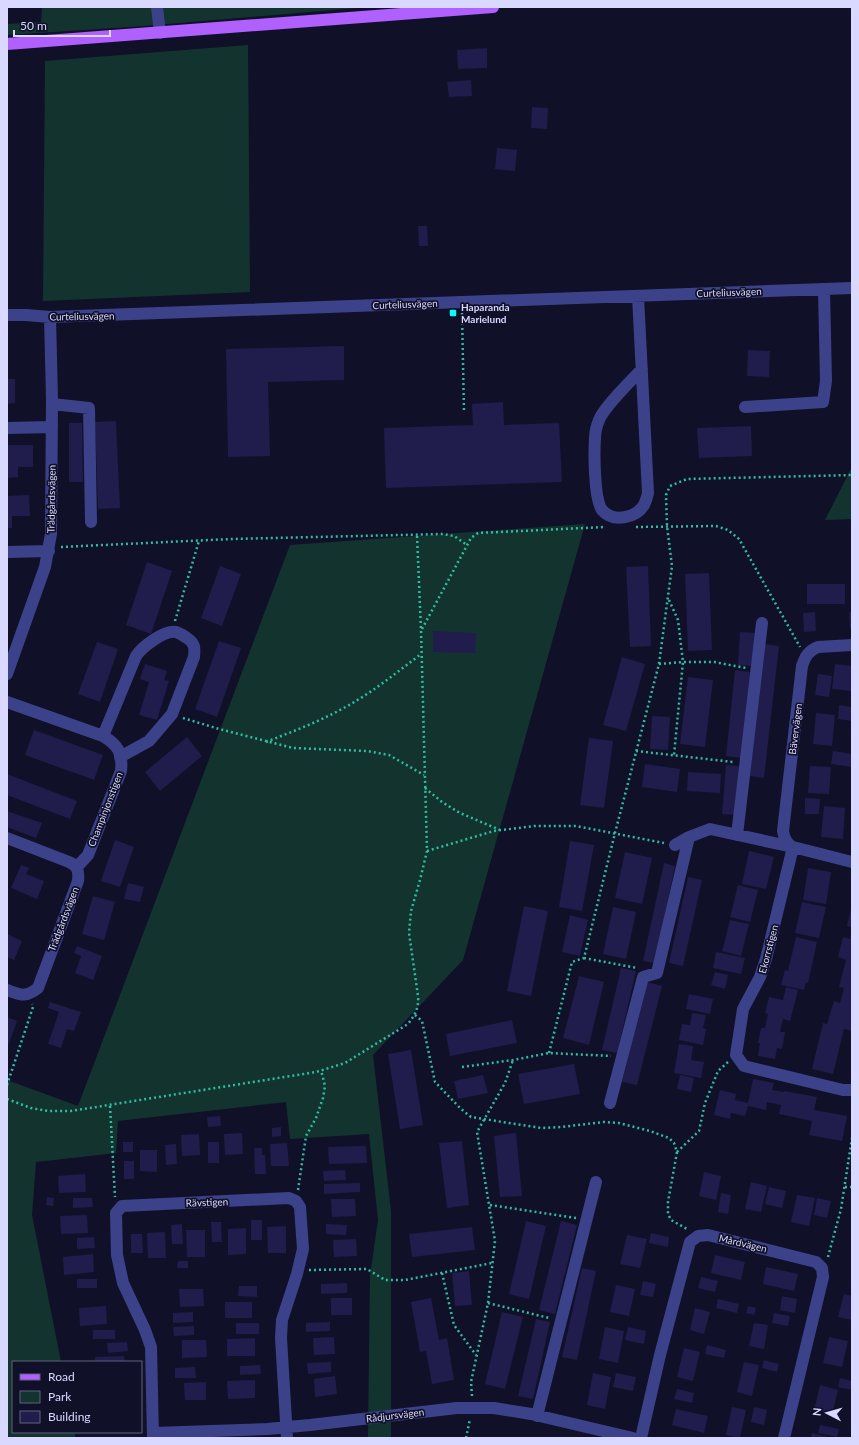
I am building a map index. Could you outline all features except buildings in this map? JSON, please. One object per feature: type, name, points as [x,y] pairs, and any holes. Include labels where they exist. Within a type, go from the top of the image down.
[{"type":"main road","points":[[7,44],[493,7]]},
{"type":"street","points":[[157,7],[160,33]]},
{"type":"street","name":"Curteliusvägen","points":[[7,315],[26,314],[50,317],[852,288]]},
{"type":"street","points":[[745,407],[823,402],[826,381],[824,289]]},
{"type":"street","points":[[638,296],[642,369],[648,493],[644,504],[637,513],[622,518],[611,516],[603,510],[597,498],[595,437],[599,419],[642,369]]},
{"type":"street","name":"Trädgårdsvägen","points":[[7,674],[45,567],[49,551],[51,534],[52,427],[50,317]]},
{"type":"street","points":[[52,404],[89,408],[91,522]]},
{"type":"street","points":[[7,428],[52,427]]},
{"type":"street","points":[[7,552],[49,551]]},
{"type":"street","points":[[737,835],[762,623]]},
{"type":"street","points":[[103,736],[136,656],[140,650],[167,632],[176,632],[192,641],[195,648],[194,657],[172,714],[149,741],[120,757]]},
{"type":"street","points":[[805,656],[813,649],[852,645]]},
{"type":"street","name":"Bävervägen","points":[[793,847],[789,845],[783,831],[802,666],[805,656]]},
{"type":"street","name":"Champinjonstigen","points":[[7,702],[103,736],[115,744],[119,749],[122,764],[121,771],[88,855],[77,867]]},
{"type":"street","points":[[675,845],[689,837],[710,829],[793,847],[852,862]]},
{"type":"street","points":[[610,1103],[643,977],[657,973],[689,837]]},
{"type":"street","points":[[7,838],[69,862],[77,867]]},
{"type":"street","name":"Ekorrstigen","points":[[736,1055],[743,1009],[760,977],[766,959],[793,847]]},
{"type":"street","name":"Trädgårdsvägen","points":[[30,994],[38,988],[78,881],[79,871],[77,867]]},
{"type":"street","points":[[7,990],[20,994],[30,994]]},
{"type":"street","points":[[736,1055],[744,1066],[843,1090],[852,1090]]},
{"type":"street","points":[[537,1416],[596,1182]]},
{"type":"street","name":"Rävstigen","points":[[122,1206],[288,1198],[296,1201]]},
{"type":"street","points":[[286,1433],[281,1338],[282,1320],[303,1249],[300,1207],[296,1201]]},
{"type":"street","points":[[122,1206],[116,1213],[117,1255],[123,1283],[145,1330],[151,1347],[153,1435]]},
{"type":"street","name":"Mårdvägen","points":[[698,1236],[708,1235],[788,1254],[816,1262],[822,1268]]},
{"type":"street","points":[[641,1438],[686,1256],[690,1242],[698,1236]]},
{"type":"street","points":[[784,1438],[823,1277],[822,1268]]},
{"type":"street","name":"Rådjursvägen","points":[[153,1435],[286,1433],[457,1408],[494,1408],[537,1416],[633,1438]]},
{"type":"path","points":[[462,302],[464,412]]},
{"type":"path","points":[[584,958],[659,664],[672,566],[667,526],[666,495],[670,486],[687,479],[852,475]]},
{"type":"path","points":[[630,527],[716,526],[728,530],[739,539],[805,656]]},
{"type":"path","points":[[421,630],[471,538],[478,533],[609,527]]},
{"type":"path","points":[[49,551],[60,547],[199,541],[443,534],[454,536],[467,545]]},
{"type":"path","points":[[7,1099],[31,1108],[48,1111],[71,1111],[110,1106],[321,1070],[346,1063],[408,1024],[415,1015],[418,1006],[418,996],[409,933],[411,911],[427,851],[417,535]]},
{"type":"path","points":[[172,632],[199,541]]},
{"type":"path","points":[[668,599],[678,620],[683,662],[674,755]]},
{"type":"path","points":[[266,742],[305,727],[341,710],[386,681],[421,654]]},
{"type":"path","points":[[659,664],[714,662],[757,670]]},
{"type":"path","points":[[172,714],[219,730],[293,748],[367,751],[389,756],[424,775]]},
{"type":"path","points":[[636,751],[746,763]]},
{"type":"path","points":[[425,788],[442,802],[454,809],[500,830]]},
{"type":"path","points":[[427,851],[500,830],[534,826],[576,826],[675,845]]},
{"type":"path","points":[[549,1053],[572,962],[584,958],[640,968],[649,975]]},
{"type":"path","points":[[7,1086],[33,1006],[30,994]]},
{"type":"path","points":[[415,1015],[422,1021],[435,1082],[460,1109],[471,1117],[540,1128],[604,1122],[619,1123],[650,1131],[669,1138],[674,1143],[677,1152],[668,1202],[668,1214],[671,1220],[698,1236]]},
{"type":"path","points":[[462,1067],[549,1053],[622,1056]]},
{"type":"path","points":[[677,1152],[699,1131],[705,1103],[718,1071],[736,1055]]},
{"type":"path","points":[[466,1438],[473,1408],[471,1382],[488,1303],[495,1241],[477,1132],[505,1084],[513,1060]]},
{"type":"path","points":[[296,1201],[306,1136],[316,1118],[323,1098],[324,1086],[321,1070]]},
{"type":"path","points":[[110,1106],[114,1196],[122,1206]]},
{"type":"path","points":[[822,1268],[830,1254],[841,1209],[852,1138]]},
{"type":"path","points":[[845,1186],[852,1188]]},
{"type":"path","points":[[490,1205],[586,1220]]},
{"type":"path","points":[[298,1270],[367,1268],[385,1280],[405,1280],[492,1263]]},
{"type":"path","points":[[442,1273],[454,1325],[476,1355]]},
{"type":"path","points":[[488,1303],[561,1320]]},
{"type":"green space","points":[[42,7],[369,7],[144,26],[7,35],[7,24],[41,22]]},
{"type":"green space","points":[[248,45],[250,292],[43,301],[45,61]]},
{"type":"green space","points":[[852,467],[852,519],[825,520]]},
{"type":"green space","points":[[585,524],[463,960],[373,1055],[391,1211],[391,1438],[368,1438],[370,1276],[378,1220],[369,1134],[290,1139],[286,1102],[118,1121],[116,1153],[36,1162],[32,1215],[61,1361],[12,1361],[12,1433],[75,1433],[75,1438],[7,1438],[7,1080],[78,1106],[290,545]]},
{"type":"place","name":"Haparanda Marielund","points":[[453,313]]}]
